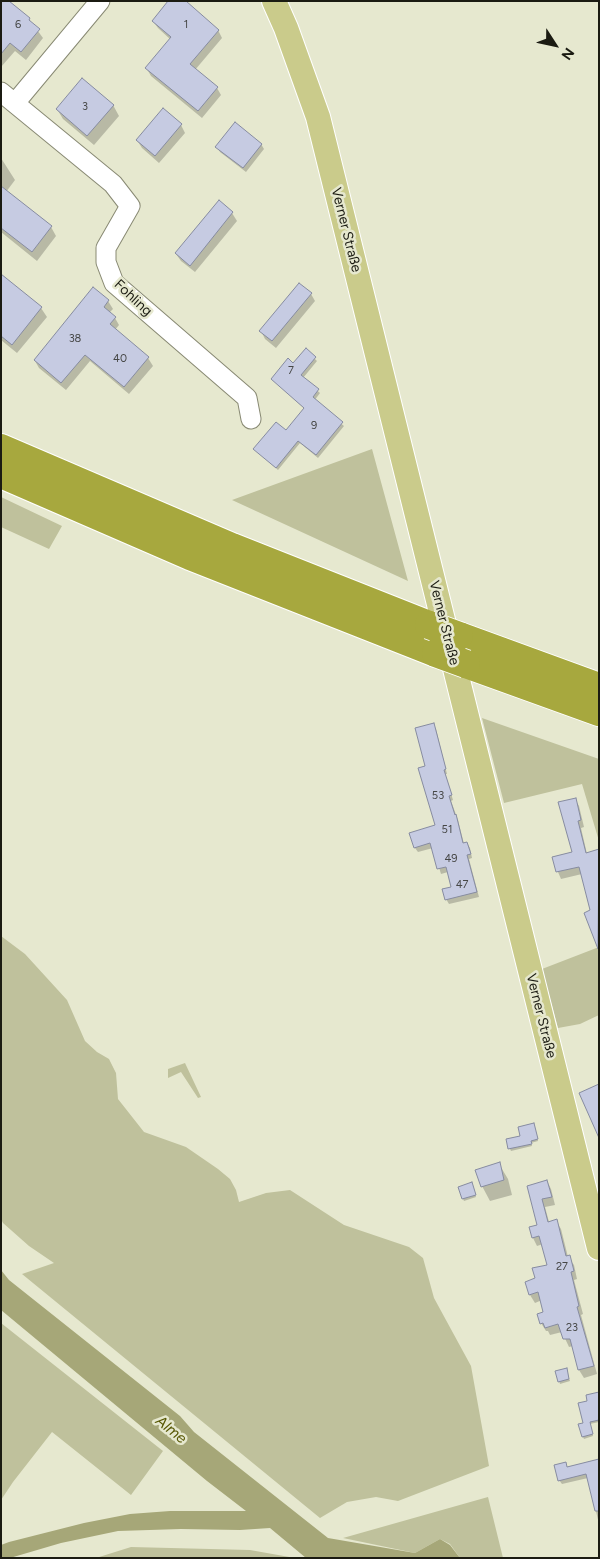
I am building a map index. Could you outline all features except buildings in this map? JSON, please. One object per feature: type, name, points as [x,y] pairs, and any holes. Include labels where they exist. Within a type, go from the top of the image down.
[{"type":"highway","points":[[1,448],[232,547],[429,625],[599,687]]},
{"type":"highway","points":[[1,474],[198,559],[436,653],[599,712]]},
{"type":"main road","name":"Verner Straße","points":[[274,1],[286,28],[318,117],[599,1248]]},
{"type":"street","name":"Fohling","points":[[100,1],[8,97],[113,184],[130,206],[106,248],[106,262],[114,283],[247,398],[252,419]]},
{"type":"shaded area","points":[[372,449],[408,581],[232,500]]},
{"type":"shaded area","points":[[1,497],[62,526],[49,549],[1,527]]},
{"type":"shaded area","points":[[482,718],[599,759],[599,841],[582,784],[504,803]]},
{"type":"shaded area","points":[[1,936],[25,954],[67,1000],[85,1041],[97,1052],[109,1059],[116,1073],[118,1099],[144,1132],[186,1147],[218,1169],[230,1179],[236,1190],[239,1202],[266,1193],[290,1190],[344,1225],[409,1247],[423,1258],[434,1298],[471,1366],[489,1466],[398,1501],[376,1497],[347,1502],[320,1518],[22,1274],[54,1263],[29,1246],[1,1219]]},
{"type":"shaded area","points":[[599,947],[599,1015],[580,1024],[558,1028],[542,969]]},
{"type":"shaded area","points":[[185,1063],[201,1097],[198,1098],[181,1072],[168,1078],[168,1069]]},
{"type":"shaded area","points":[[1,1323],[163,1451],[131,1495],[52,1432],[1,1500]]},
{"type":"shaded area","points":[[488,1497],[503,1558],[460,1558],[450,1544],[440,1539],[415,1553],[343,1538]]},
{"type":"shaded area","points":[[131,1547],[250,1550],[295,1558],[96,1558]]},
{"type":"water","name":"Alme","points":[[1,1270],[9,1280],[180,1416],[194,1432],[328,1538],[415,1553],[440,1539],[450,1545],[460,1558],[306,1558],[270,1528],[118,1531],[61,1543],[10,1558],[1,1558],[1,1545],[9,1542],[84,1523],[130,1514],[170,1511],[246,1511],[207,1481],[1,1310]]}]
